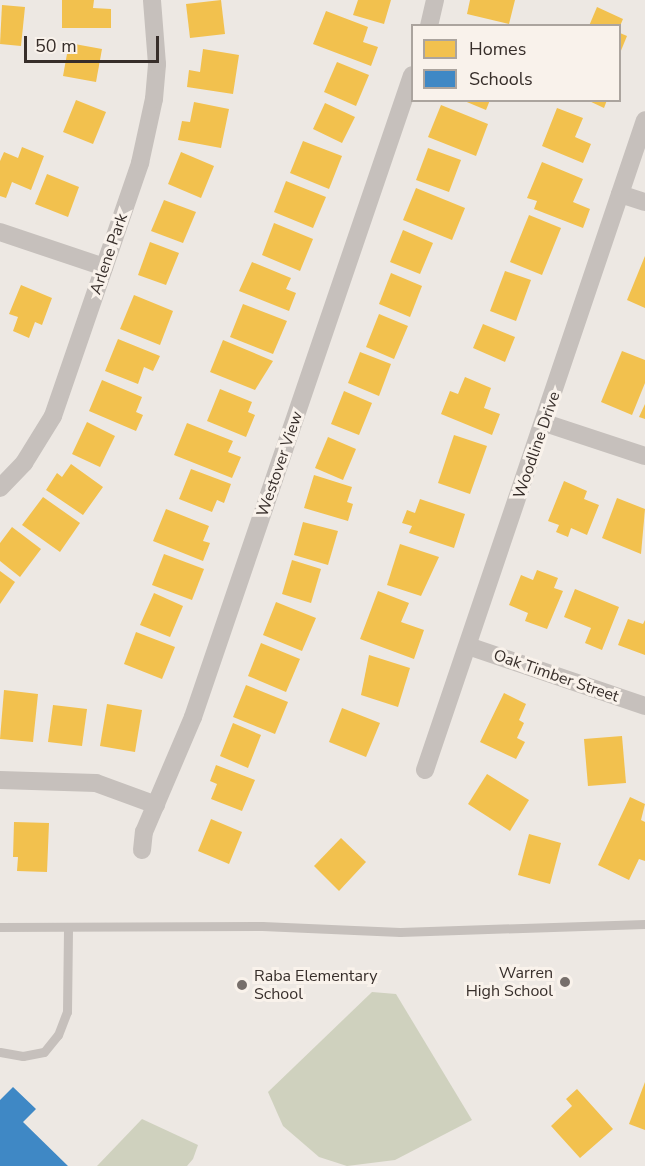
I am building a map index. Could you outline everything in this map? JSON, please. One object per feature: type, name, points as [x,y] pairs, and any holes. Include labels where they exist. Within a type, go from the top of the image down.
[{"type":"street","name":"Arlene Park","points":[[0,488],[24,463],[53,416],[140,163],[154,99],[157,64],[152,0]]},
{"type":"street","points":[[429,24],[435,0]]},
{"type":"street","name":"Westover View","points":[[142,850],[156,805],[193,717],[411,78]]},
{"type":"street","name":"Woodline Drive","points":[[425,770],[545,423],[645,120]]},
{"type":"street","points":[[620,194],[645,202]]},
{"type":"street","points":[[0,232],[104,267]]},
{"type":"street","points":[[545,423],[645,456]]},
{"type":"street","name":"Oak Timber Street","points":[[468,646],[645,706]]},
{"type":"street","points":[[0,780],[96,783],[156,805]]},
{"type":"lane","points":[[0,927],[262,926],[400,932],[645,924]]},
{"type":"lane","points":[[0,1052],[23,1056],[44,1052],[58,1035],[67,1012],[68,927]]},
{"type":"green space","points":[[372,992],[396,994],[472,1120],[395,1160],[347,1166],[319,1157],[283,1126],[268,1092]]},
{"type":"green space","points":[[142,1119],[198,1145],[193,1159],[187,1166],[97,1166]]},
{"type":"building: Homes","points":[[62,0],[94,0],[93,8],[111,9],[111,28],[62,28]]},
{"type":"building: Homes","points":[[221,0],[225,34],[190,38],[186,4]]},
{"type":"building: Homes","points":[[358,0],[391,0],[384,24],[353,15]]},
{"type":"building: Homes","points":[[470,0],[515,0],[509,24],[467,14]]},
{"type":"building: Homes","points":[[2,5],[25,7],[21,46],[0,44]]},
{"type":"building: Homes","points":[[597,7],[623,19],[621,24],[590,24]]},
{"type":"building: Homes","points":[[326,11],[368,27],[363,42],[378,47],[371,66],[313,44]]},
{"type":"building: Homes","points":[[621,33],[627,36],[621,51]]},
{"type":"building: Homes","points":[[69,43],[102,49],[96,82],[63,76]]},
{"type":"building: Homes","points":[[203,49],[239,55],[233,94],[187,87],[189,70],[200,72]]},
{"type":"building: Homes","points":[[337,62],[369,75],[356,106],[324,92]]},
{"type":"building: Homes","points":[[76,100],[106,112],[93,144],[63,132]]},
{"type":"building: Homes","points":[[194,102],[229,109],[221,148],[178,140],[182,121],[190,122]]},
{"type":"building: Homes","points":[[467,102],[489,102],[486,110]]},
{"type":"building: Homes","points":[[591,102],[606,102],[604,108]]},
{"type":"building: Homes","points":[[325,103],[355,117],[342,143],[313,129]]},
{"type":"building: Homes","points":[[441,105],[488,124],[476,156],[428,137]]},
{"type":"building: Homes","points":[[557,108],[583,118],[575,137],[591,144],[583,163],[542,146]]},
{"type":"building: Homes","points":[[303,141],[342,156],[329,189],[290,173]]},
{"type":"building: Homes","points":[[22,147],[44,156],[31,190],[12,182],[6,198],[0,196],[0,161],[4,152],[18,158]]},
{"type":"building: Homes","points":[[428,148],[461,160],[449,192],[416,180]]},
{"type":"building: Homes","points":[[181,152],[214,166],[201,198],[168,184]]},
{"type":"building: Homes","points":[[542,162],[583,179],[573,202],[590,209],[583,228],[534,209],[537,201],[527,198]]},
{"type":"building: Homes","points":[[47,174],[79,187],[68,217],[35,204]]},
{"type":"building: Homes","points":[[286,181],[326,197],[313,228],[274,212]]},
{"type":"building: Homes","points":[[416,188],[465,208],[452,240],[403,220]]},
{"type":"building: Homes","points":[[164,200],[196,212],[183,243],[151,231]]},
{"type":"building: Homes","points":[[529,215],[561,228],[542,275],[510,262]]},
{"type":"building: Homes","points":[[274,223],[313,239],[300,271],[262,255]]},
{"type":"building: Homes","points":[[403,230],[433,243],[420,274],[390,262]]},
{"type":"building: Homes","points":[[150,242],[179,253],[166,285],[138,275]]},
{"type":"building: Homes","points":[[645,256],[645,308],[627,300]]},
{"type":"building: Homes","points":[[252,262],[291,278],[286,289],[296,293],[289,311],[239,291]]},
{"type":"building: Homes","points":[[505,271],[531,280],[516,321],[490,311]]},
{"type":"building: Homes","points":[[391,273],[422,286],[410,317],[379,304]]},
{"type":"building: Homes","points":[[21,285],[52,298],[42,325],[35,322],[29,338],[13,331],[18,317],[9,314]]},
{"type":"building: Homes","points":[[134,295],[173,311],[160,345],[120,329]]},
{"type":"building: Homes","points":[[243,304],[287,321],[273,354],[230,337]]},
{"type":"building: Homes","points":[[379,314],[408,326],[394,359],[366,347]]},
{"type":"building: Homes","points":[[483,324],[515,337],[505,362],[473,348]]},
{"type":"building: Homes","points":[[118,339],[160,356],[153,371],[144,367],[138,384],[105,371]]},
{"type":"building: Homes","points":[[223,340],[273,361],[255,390],[210,372]]},
{"type":"building: Homes","points":[[622,351],[645,360],[645,383],[632,415],[601,402]]},
{"type":"building: Homes","points":[[360,352],[391,364],[379,396],[348,383]]},
{"type":"building: Homes","points":[[465,377],[491,388],[484,408],[500,414],[492,435],[441,414],[450,391],[458,394]]},
{"type":"building: Homes","points":[[102,380],[142,397],[136,412],[143,415],[136,431],[89,411]]},
{"type":"building: Homes","points":[[220,389],[252,402],[248,412],[255,415],[246,437],[207,421]]},
{"type":"building: Homes","points":[[344,391],[372,403],[359,435],[331,424]]},
{"type":"building: Homes","points":[[645,404],[645,419],[639,417]]},
{"type":"building: Homes","points":[[87,422],[115,436],[100,467],[72,454]]},
{"type":"building: Homes","points":[[187,423],[233,441],[228,452],[241,457],[232,478],[174,455]]},
{"type":"building: Homes","points":[[454,435],[487,446],[470,494],[438,483]]},
{"type":"building: Homes","points":[[328,437],[356,449],[343,480],[315,468]]},
{"type":"building: Homes","points":[[71,464],[103,487],[83,515],[46,490],[57,473],[62,477]]},
{"type":"building: Homes","points":[[191,469],[231,484],[224,503],[217,500],[212,512],[179,499]]},
{"type":"building: Homes","points":[[314,475],[352,487],[347,502],[353,504],[348,521],[304,508]]},
{"type":"building: Homes","points":[[564,481],[587,491],[584,499],[599,505],[587,535],[571,528],[568,537],[556,532],[559,525],[548,521]]},
{"type":"building: Homes","points":[[43,497],[80,523],[60,552],[22,525]]},
{"type":"building: Homes","points":[[617,498],[645,509],[641,554],[602,538]]},
{"type":"building: Homes","points":[[420,499],[465,514],[454,548],[409,533],[412,526],[402,523],[407,510],[415,513]]},
{"type":"building: Homes","points":[[166,509],[209,526],[203,541],[210,543],[203,561],[153,541]]},
{"type":"building: Homes","points":[[303,522],[338,531],[328,565],[294,555]]},
{"type":"building: Homes","points":[[12,527],[41,549],[20,577],[0,561],[0,543]]},
{"type":"building: Homes","points":[[400,544],[439,557],[421,596],[387,585]]},
{"type":"building: Homes","points":[[164,554],[204,569],[192,600],[152,585]]},
{"type":"building: Homes","points":[[292,560],[321,569],[311,603],[282,594]]},
{"type":"building: Homes","points":[[537,570],[558,578],[554,588],[563,591],[547,629],[525,621],[528,613],[509,605],[521,575],[533,580]]},
{"type":"building: Homes","points":[[0,571],[15,582],[0,604]]},
{"type":"building: Homes","points":[[575,589],[619,607],[602,650],[585,643],[591,628],[564,617]]},
{"type":"building: Homes","points":[[378,591],[409,603],[401,622],[424,630],[414,659],[360,639]]},
{"type":"building: Homes","points":[[154,593],[183,606],[170,637],[140,625]]},
{"type":"building: Homes","points":[[276,602],[316,618],[302,651],[263,635]]},
{"type":"building: Homes","points":[[628,619],[643,624],[645,620],[645,655],[618,645]]},
{"type":"building: Homes","points":[[136,632],[175,647],[162,679],[124,664]]},
{"type":"building: Homes","points":[[261,643],[300,659],[286,692],[248,676]]},
{"type":"building: Homes","points":[[369,655],[410,668],[398,707],[361,695]]},
{"type":"building: Homes","points":[[246,685],[288,702],[275,734],[233,717]]},
{"type":"building: Homes","points":[[4,690],[38,694],[33,742],[0,739]]},
{"type":"building: Homes","points":[[504,693],[526,704],[519,720],[524,723],[517,738],[525,742],[516,759],[480,742]]},
{"type":"building: Homes","points":[[107,704],[142,710],[135,752],[100,746]]},
{"type":"building: Homes","points":[[53,705],[87,709],[82,746],[48,742]]},
{"type":"building: Homes","points":[[342,708],[380,723],[366,757],[329,742]]},
{"type":"building: Homes","points":[[233,723],[261,735],[248,768],[220,756]]},
{"type":"building: Homes","points":[[622,736],[626,783],[588,786],[584,739]]},
{"type":"building: Homes","points":[[216,765],[255,780],[242,811],[211,799],[217,784],[210,781]]},
{"type":"building: Homes","points":[[487,774],[529,800],[510,831],[468,804]]},
{"type":"building: Homes","points":[[630,797],[645,804],[641,820],[645,822],[645,861],[639,859],[629,880],[598,865]]},
{"type":"building: Homes","points":[[211,819],[242,832],[229,864],[198,851]]},
{"type":"building: Homes","points":[[14,822],[49,823],[47,872],[17,871],[18,857],[13,857]]},
{"type":"building: Homes","points":[[529,834],[561,843],[550,884],[518,875]]},
{"type":"building: Homes","points":[[341,838],[366,862],[339,891],[314,866]]},
{"type":"building: Homes","points":[[645,1082],[645,1130],[629,1124]]},
{"type":"building: Homes","points":[[577,1089],[613,1129],[580,1158],[551,1126],[572,1106],[566,1099]]},
{"type":"building: Schools","points":[[13,1087],[36,1109],[23,1122],[68,1166],[0,1166],[0,1100]]},
{"type":"place","name":"Warren High School","points":[[565,982]]},
{"type":"place","name":"Raba Elementary School","points":[[242,985]]}]
